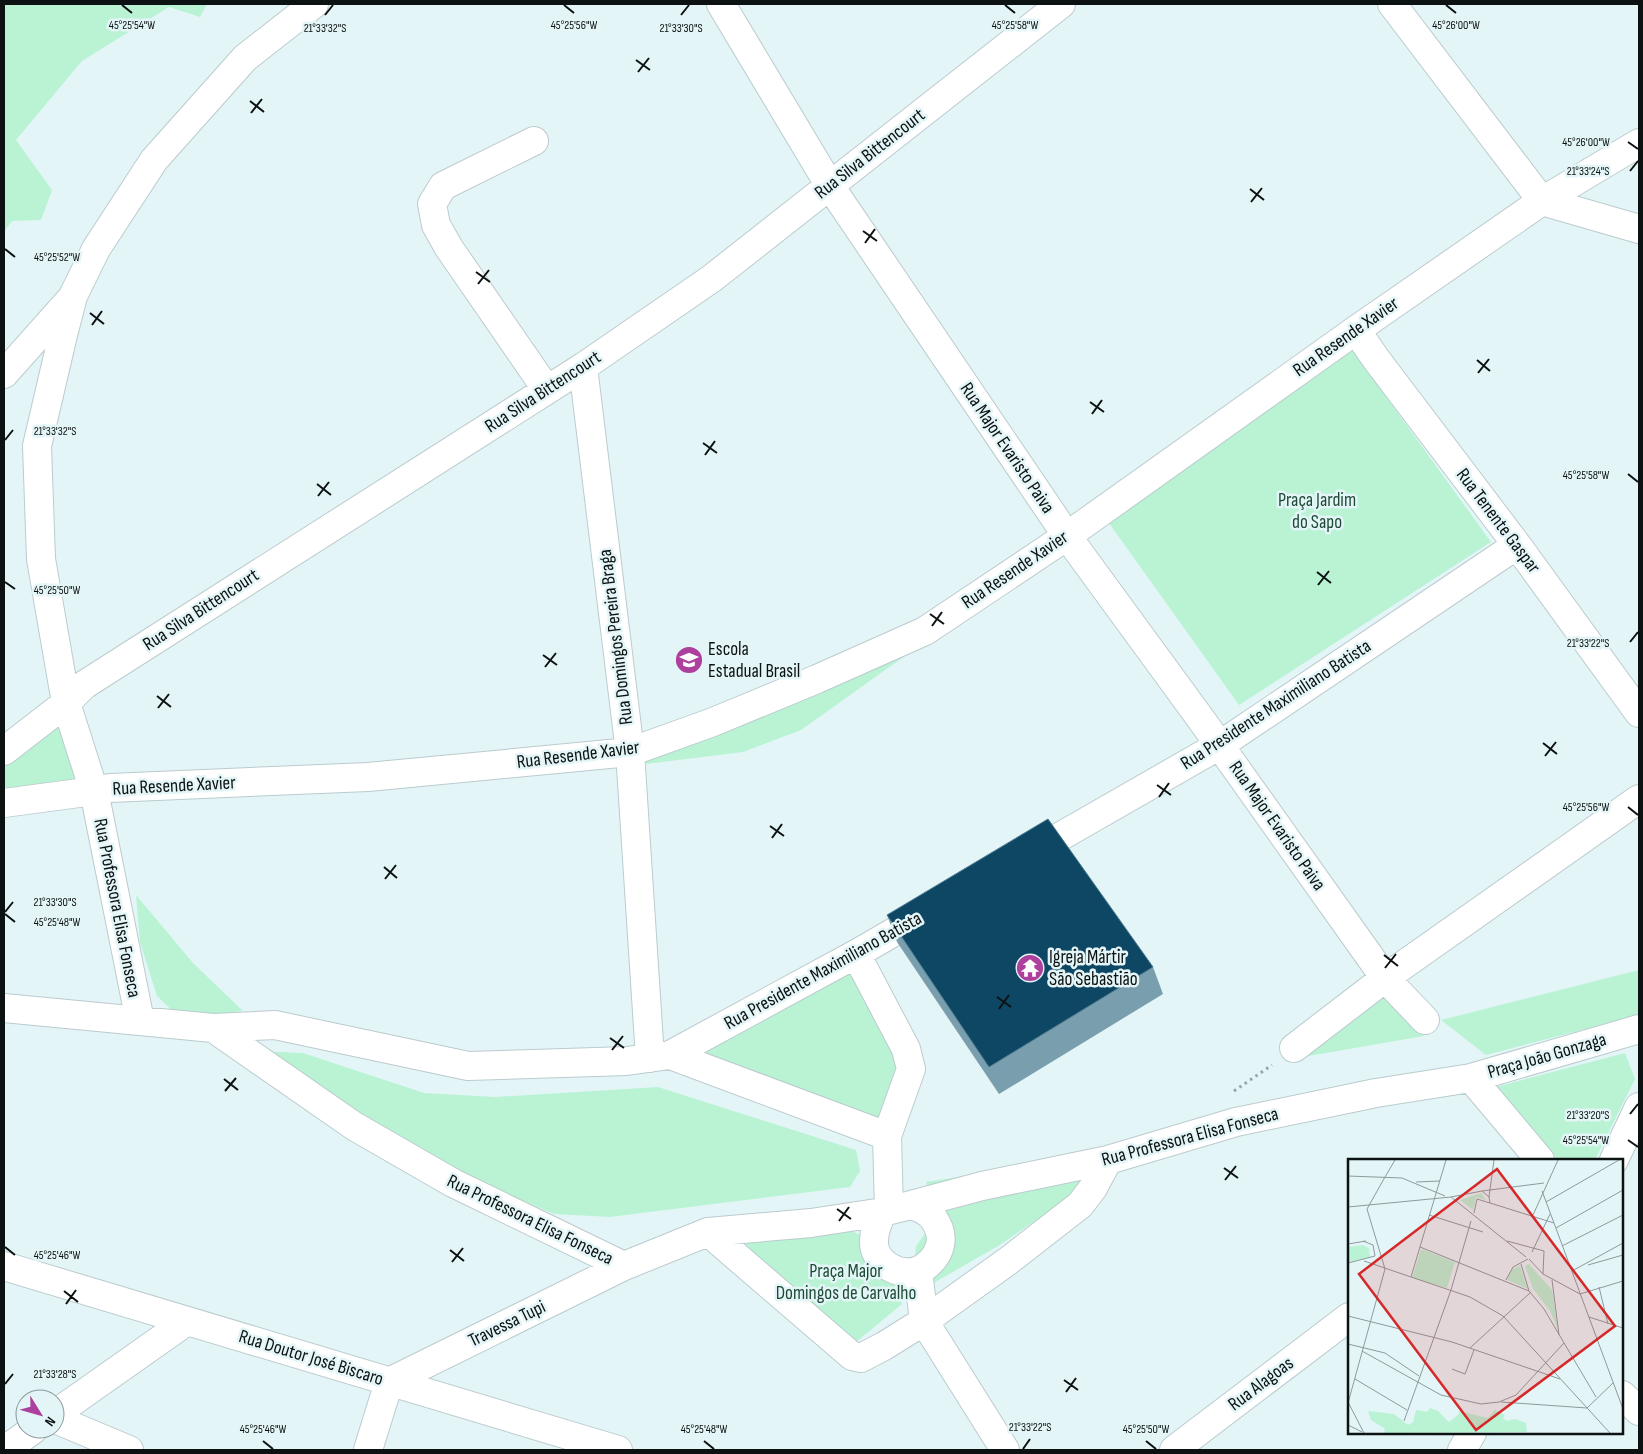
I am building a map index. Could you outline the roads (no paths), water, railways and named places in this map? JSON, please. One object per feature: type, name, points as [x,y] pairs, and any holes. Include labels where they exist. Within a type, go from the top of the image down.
[{"type":"street","name":"Rua Professora Elisa Fonseca","points":[[140,1021],[94,791],[66,703],[41,559],[37,446],[73,296],[96,249],[154,160],[245,58],[314,4]]},
{"type":"street","name":"Rua Major Evaristo Paiva","points":[[721,4],[830,186],[1066,536],[1220,745],[1385,978],[1424,1020]]},
{"type":"street","name":"Rua Silva Bittencourt","points":[[4,750],[66,703],[84,685],[583,367],[711,279],[1061,4]]},
{"type":"street","points":[[1392,4],[1542,201],[1639,229]]},
{"type":"street","points":[[534,141],[443,186],[432,204],[436,225],[449,248],[547,390]]},
{"type":"street","name":"Rua Resende Xavier","points":[[4,803],[110,788],[368,777],[630,752],[713,722],[926,631],[1066,536],[1356,330],[1542,201],[1639,143]]},
{"type":"street","name":"Rua Professora Elisa Fonseca","points":[[4,374],[73,296]]},
{"type":"street","name":"Rua Tenente Gaspar","points":[[1356,330],[1639,713]]},
{"type":"street","name":"Rua Domingos Pereira Braga","points":[[583,367],[630,752],[660,1056]]},
{"type":"street","name":"Rua Presidente Maximiliano Batista","points":[[1004,869],[1220,745],[1516,545]]},
{"type":"street","points":[[1294,1048],[1385,978],[1639,799]]},
{"type":"street","name":"Rua Presidente Maximiliano Batista","points":[[4,1008],[213,1028],[275,1025],[468,1066],[627,1061],[660,1056],[856,954],[943,904]]},
{"type":"street","points":[[856,954],[906,1049],[909,1059],[910,1069],[887,1136],[894,1209]]},
{"type":"street","name":"Rua Professora Elisa Fonseca","points":[[213,1028],[354,1126],[453,1183],[624,1266],[708,1232],[811,1223],[894,1209],[982,1186],[1108,1160],[1236,1122],[1376,1093],[1471,1078]]},
{"type":"street","name":"Praça João Gonzaga","points":[[1539,1159],[1471,1078],[1639,1029]]},
{"type":"street","points":[[660,1056],[887,1136]]},
{"type":"street","points":[[1614,1159],[1639,1108]]},
{"type":"street","points":[[708,1232],[852,1356],[861,1358],[924,1321],[1008,1261],[1080,1204],[1093,1188],[1108,1160]]},
{"type":"street","points":[[894,1209],[925,1210],[936,1221],[940,1234],[939,1250],[931,1262],[918,1271],[903,1272],[889,1267],[878,1257],[874,1243],[877,1224],[894,1209]]},
{"type":"street","name":"Rua Doutor José Biscaro","points":[[4,1266],[389,1382],[581,1445],[618,1450]]},
{"type":"street","name":"Travessa Tupi","points":[[389,1382],[624,1266]]},
{"type":"street","points":[[918,1271],[924,1321],[1005,1450]]},
{"type":"street","name":"Rua Alagoas","points":[[1174,1450],[1348,1318]]},
{"type":"street","points":[[65,1407],[188,1321]]},
{"type":"street","points":[[368,1450],[389,1382]]},
{"type":"street","points":[[1623,1396],[1639,1410]]},
{"type":"street","points":[[65,1423],[129,1450]]},
{"type":"street","points":[[1462,1450],[1471,1434]]},
{"type":"street","points":[[5,1450],[20,1439]]},
{"type":"place","name":"Escola Estadual Brasil","points":[[689,660]]},
{"type":"place","name":"Igreja Mártir São Sebastião","points":[[1030,968]]},
{"type":"park label","name":"Praça Jardim do Sapo","points":[[1317,511]]},
{"type":"park label","name":"Praça Major Domingos de Carvalho","points":[[846,1282]]}]
